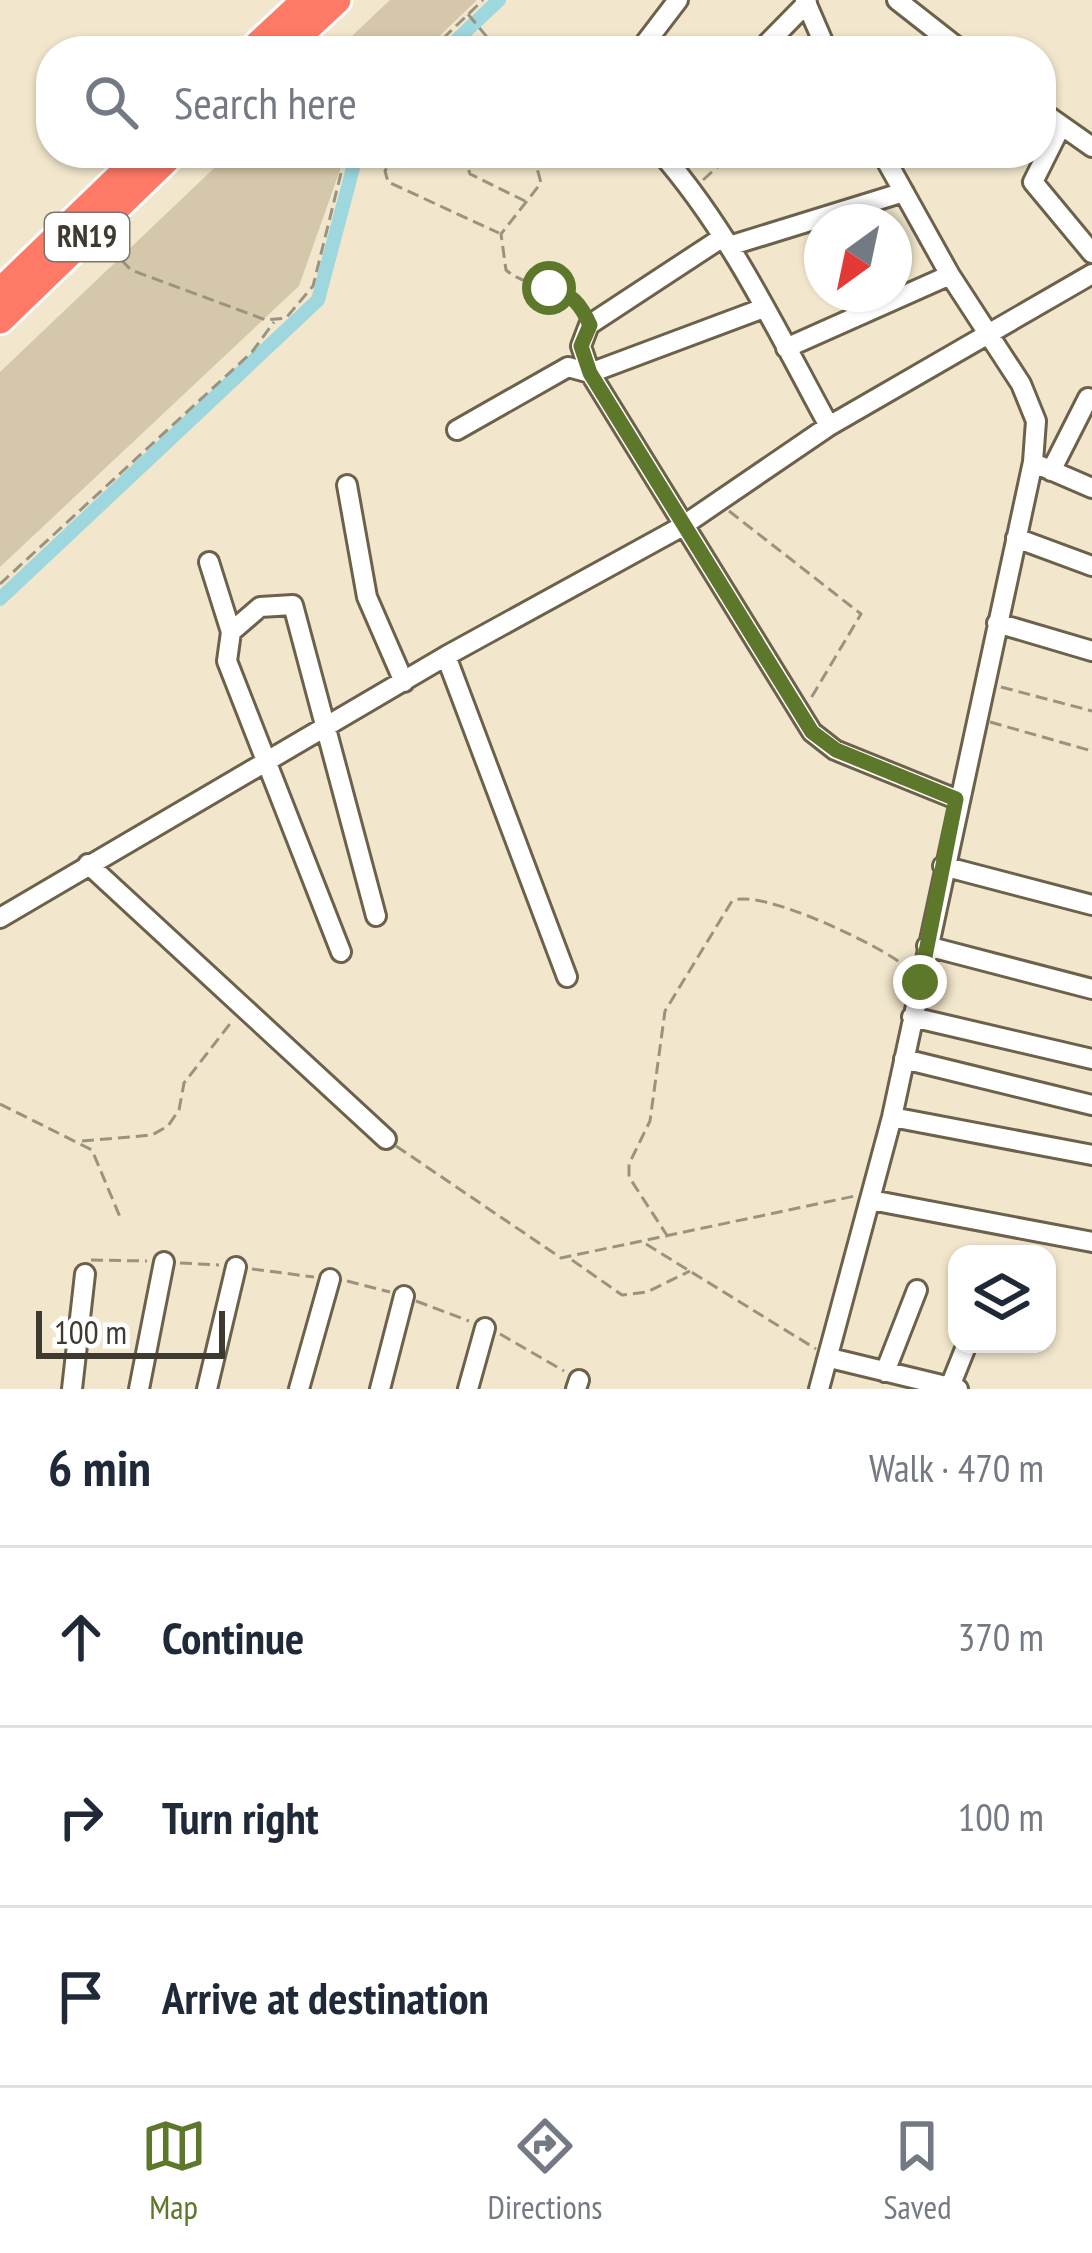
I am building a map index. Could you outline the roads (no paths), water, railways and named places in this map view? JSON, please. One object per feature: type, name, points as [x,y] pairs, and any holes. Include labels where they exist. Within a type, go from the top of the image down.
[{"type":"highway","points":[[267,36],[306,0]]},
{"type":"highway","points":[[299,36],[337,0]]},
{"type":"highway","name":"RN19","points":[[0,292],[128,168]]},
{"type":"highway","name":"RN19","points":[[0,320],[158,168]]},
{"type":"street","points":[[650,36],[678,0]]},
{"type":"street","points":[[897,0],[943,36]]},
{"type":"street","points":[[774,36],[806,2],[821,36]]},
{"type":"street","points":[[1056,122],[1092,147]]},
{"type":"street","points":[[1056,136],[1061,126]]},
{"type":"street","points":[[674,168],[726,242],[829,426]]},
{"type":"street","points":[[890,168],[1032,407],[1042,466]]},
{"type":"street","points":[[1040,168],[1033,182],[1092,254]]},
{"type":"street","points":[[904,192],[726,242],[590,325],[581,346],[590,373],[681,527],[795,708],[836,750],[956,799]]},
{"type":"street","points":[[0,918],[324,726],[681,527],[829,426],[1092,274]]},
{"type":"street","points":[[786,348],[950,275]]},
{"type":"street","points":[[457,430],[568,367],[590,373],[764,308]]},
{"type":"street","points":[[819,1389],[892,1117],[956,799],[1016,538],[1042,466],[1088,398],[1092,400]]},
{"type":"street","points":[[1042,466],[1092,488]]},
{"type":"street","points":[[346,485],[367,597],[404,682]]},
{"type":"street","points":[[1016,538],[1092,566]]},
{"type":"street","points":[[209,562],[231,632],[227,661],[341,952]]},
{"type":"street","points":[[231,632],[260,607],[293,605],[376,916]]},
{"type":"street","points":[[998,622],[1092,650]]},
{"type":"street","points":[[446,656],[567,977]]},
{"type":"street","points":[[88,864],[386,1139]]},
{"type":"street","points":[[943,866],[1091,899]]},
{"type":"street","points":[[927,946],[1092,988]]},
{"type":"street","points":[[912,1017],[1092,1059]]},
{"type":"street","points":[[904,1059],[1092,1105]]},
{"type":"street","points":[[892,1117],[1092,1155]]},
{"type":"street","points":[[873,1196],[1092,1242]]},
{"type":"street","points":[[139,1389],[164,1262]]},
{"type":"street","points":[[207,1389],[236,1267]]},
{"type":"street","points":[[72,1389],[85,1274]]},
{"type":"street","points":[[299,1389],[330,1279]]},
{"type":"street","points":[[885,1372],[917,1290]]},
{"type":"street","points":[[380,1389],[404,1296]]},
{"type":"street","points":[[468,1389],[485,1328]]},
{"type":"street","points":[[830,1358],[952,1388],[964,1353]]},
{"type":"waterway","points":[[461,36],[499,0]]},
{"type":"waterway","points":[[0,599],[318,300],[353,168]]}]
